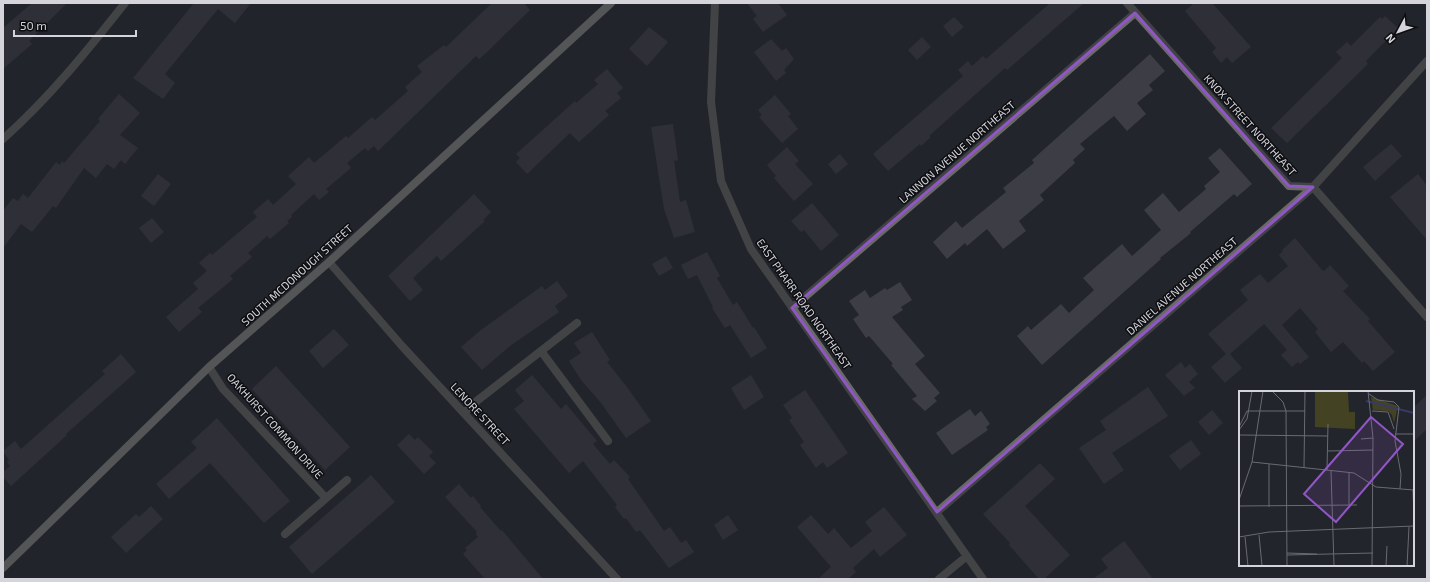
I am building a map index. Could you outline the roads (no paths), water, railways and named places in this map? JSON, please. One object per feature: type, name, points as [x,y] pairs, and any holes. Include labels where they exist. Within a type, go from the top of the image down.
[{"type":"street","points":[[3,139],[32,113],[81,59],[125,3]]},
{"type":"street","name":"SOUTH MCDONOUGH STREET","points":[[3,568],[209,367],[329,262],[611,3]]},
{"type":"street","name":"EAST PHARR ROAD NORTHEAST","points":[[715,3],[711,102],[721,181],[751,249],[983,579]]},
{"type":"street","name":"KNOX STREET NORTHEAST","points":[[1127,3],[1289,186],[1313,186]]},
{"type":"street","name":"LANNON AVENUE NORTHEAST","points":[[792,308],[1135,13]]},
{"type":"street","name":"DANIEL AVENUE NORTHEAST","points":[[937,512],[1313,186],[1427,61]]},
{"type":"street","points":[[1313,186],[1427,317]]},
{"type":"street","name":"LENORE STREET","points":[[329,262],[464,413],[617,579]]},
{"type":"street","points":[[464,413],[478,400],[577,323]]},
{"type":"street","points":[[542,351],[608,441]]},
{"type":"street","name":"OAKHURST COMMON DRIVE","points":[[209,367],[223,389],[326,498]]},
{"type":"street","points":[[285,534],[346,480]]},
{"type":"street","points":[[939,579],[967,556]]}]
